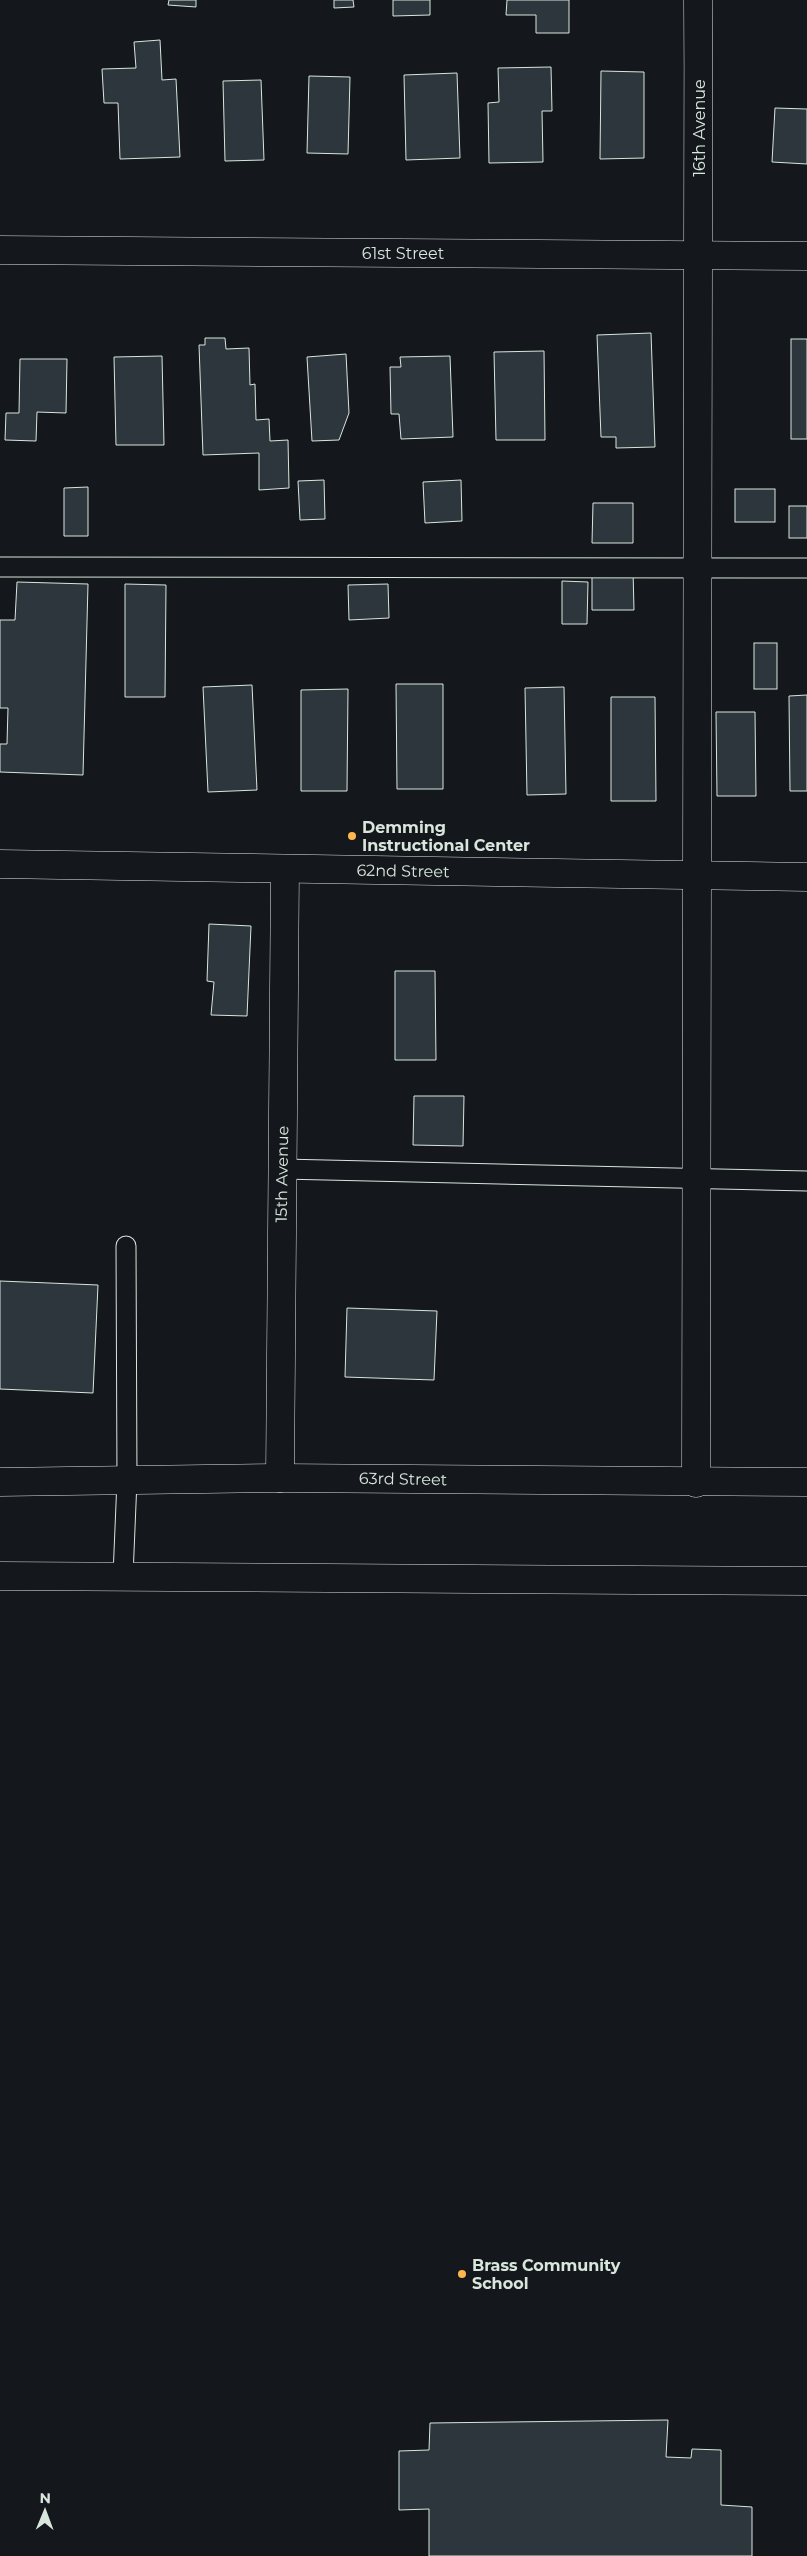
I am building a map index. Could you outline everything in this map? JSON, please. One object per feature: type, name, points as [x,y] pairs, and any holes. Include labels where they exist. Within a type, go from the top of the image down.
[{"type":"street","name":"16th Avenue","points":[[696,1482],[693,1179],[699,256],[698,0]]},
{"type":"street","name":"61st Street","points":[[0,250],[807,256]]},
{"type":"street","name":"62nd Street","points":[[0,864],[807,877]]},
{"type":"street","name":"15th Avenue","points":[[280,1478],[285,869]]},
{"type":"street","name":"63rd Street","points":[[0,1482],[280,1478],[807,1482]]},
{"type":"street","points":[[0,1576],[807,1581]]},
{"type":"lane","points":[[0,567],[807,568]]},
{"type":"lane","points":[[282,1169],[807,1181]]},
{"type":"lane","points":[[122,1576],[127,1480],[126,1246]]},
{"type":"building","points":[[169,0],[196,0],[196,7],[168,5]]},
{"type":"building","points":[[334,0],[353,0],[354,7],[334,8]]},
{"type":"building","points":[[393,0],[430,0],[430,15],[393,16]]},
{"type":"building","points":[[507,0],[569,0],[569,33],[536,33],[536,15],[506,15]]},
{"type":"building","points":[[160,40],[162,80],[176,79],[180,157],[120,159],[118,103],[104,103],[102,69],[136,68],[134,42]]},
{"type":"building","points":[[551,67],[552,111],[542,111],[543,162],[489,163],[488,103],[499,102],[498,68]]},
{"type":"building","points":[[601,71],[644,72],[644,158],[600,159]]},
{"type":"building","points":[[457,73],[460,158],[406,160],[404,75]]},
{"type":"building","points":[[309,76],[350,77],[348,154],[307,153]]},
{"type":"building","points":[[261,80],[264,160],[225,161],[223,81]]},
{"type":"building","points":[[775,108],[807,109],[807,164],[772,162]]},
{"type":"building","points":[[651,333],[655,447],[616,448],[616,437],[601,437],[597,335]]},
{"type":"building","points":[[205,338],[225,338],[226,349],[249,348],[250,385],[255,384],[256,420],[269,419],[270,441],[288,440],[289,488],[259,490],[259,453],[203,455],[199,345],[205,345]]},
{"type":"building","points":[[791,339],[807,339],[807,439],[791,439]]},
{"type":"building","points":[[544,351],[545,440],[496,440],[494,352]]},
{"type":"building","points":[[346,354],[349,413],[339,440],[312,441],[307,357]]},
{"type":"building","points":[[162,356],[164,445],[116,445],[114,357]]},
{"type":"building","points":[[450,356],[453,437],[401,439],[399,414],[391,414],[390,367],[401,367],[400,357]]},
{"type":"building","points":[[20,359],[67,359],[66,413],[37,412],[36,441],[5,440],[6,413],[19,413]]},
{"type":"building","points":[[324,480],[325,519],[300,520],[298,481]]},
{"type":"building","points":[[461,480],[462,521],[425,523],[423,482]]},
{"type":"building","points":[[88,487],[88,536],[64,536],[64,488]]},
{"type":"building","points":[[735,489],[775,489],[775,522],[735,522]]},
{"type":"building","points":[[593,503],[633,503],[633,543],[592,543]]},
{"type":"building","points":[[789,506],[807,506],[807,538],[789,538]]},
{"type":"building","points":[[592,570],[633,570],[634,610],[592,610]]},
{"type":"building","points":[[562,581],[588,582],[587,624],[562,624]]},
{"type":"building","points":[[17,582],[88,584],[83,775],[0,772],[0,744],[7,744],[8,708],[0,708],[0,620],[15,620]]},
{"type":"building","points":[[125,584],[166,585],[165,697],[125,697]]},
{"type":"building","points":[[388,584],[389,618],[349,620],[348,585]]},
{"type":"building","points":[[754,643],[777,643],[777,689],[754,689]]},
{"type":"building","points":[[396,684],[443,684],[443,789],[397,789]]},
{"type":"building","points":[[252,685],[257,790],[208,792],[203,687]]},
{"type":"building","points":[[564,687],[566,794],[527,795],[525,688]]},
{"type":"building","points":[[348,689],[347,791],[301,791],[301,690]]},
{"type":"building","points":[[807,695],[807,791],[790,791],[789,696]]},
{"type":"building","points":[[611,697],[655,697],[656,801],[611,801]]},
{"type":"building","points":[[716,712],[755,712],[756,796],[717,796]]},
{"type":"building","points":[[209,924],[251,926],[247,1016],[211,1015],[214,982],[207,981]]},
{"type":"building","points":[[395,971],[435,971],[436,1060],[395,1060]]},
{"type":"building","points":[[414,1096],[464,1096],[463,1146],[413,1145]]},
{"type":"building","points":[[0,1281],[98,1285],[93,1393],[0,1389]]},
{"type":"building","points":[[347,1308],[437,1311],[434,1380],[345,1377]]},
{"type":"building","points":[[668,2420],[666,2457],[691,2458],[692,2449],[721,2450],[721,2505],[752,2507],[752,2556],[429,2556],[429,2509],[399,2510],[399,2451],[429,2450],[430,2423]]},
{"type":"place","name":"Demming Instructional Center","points":[[352,836]]},
{"type":"place","name":"Brass Community School","points":[[462,2274]]}]
